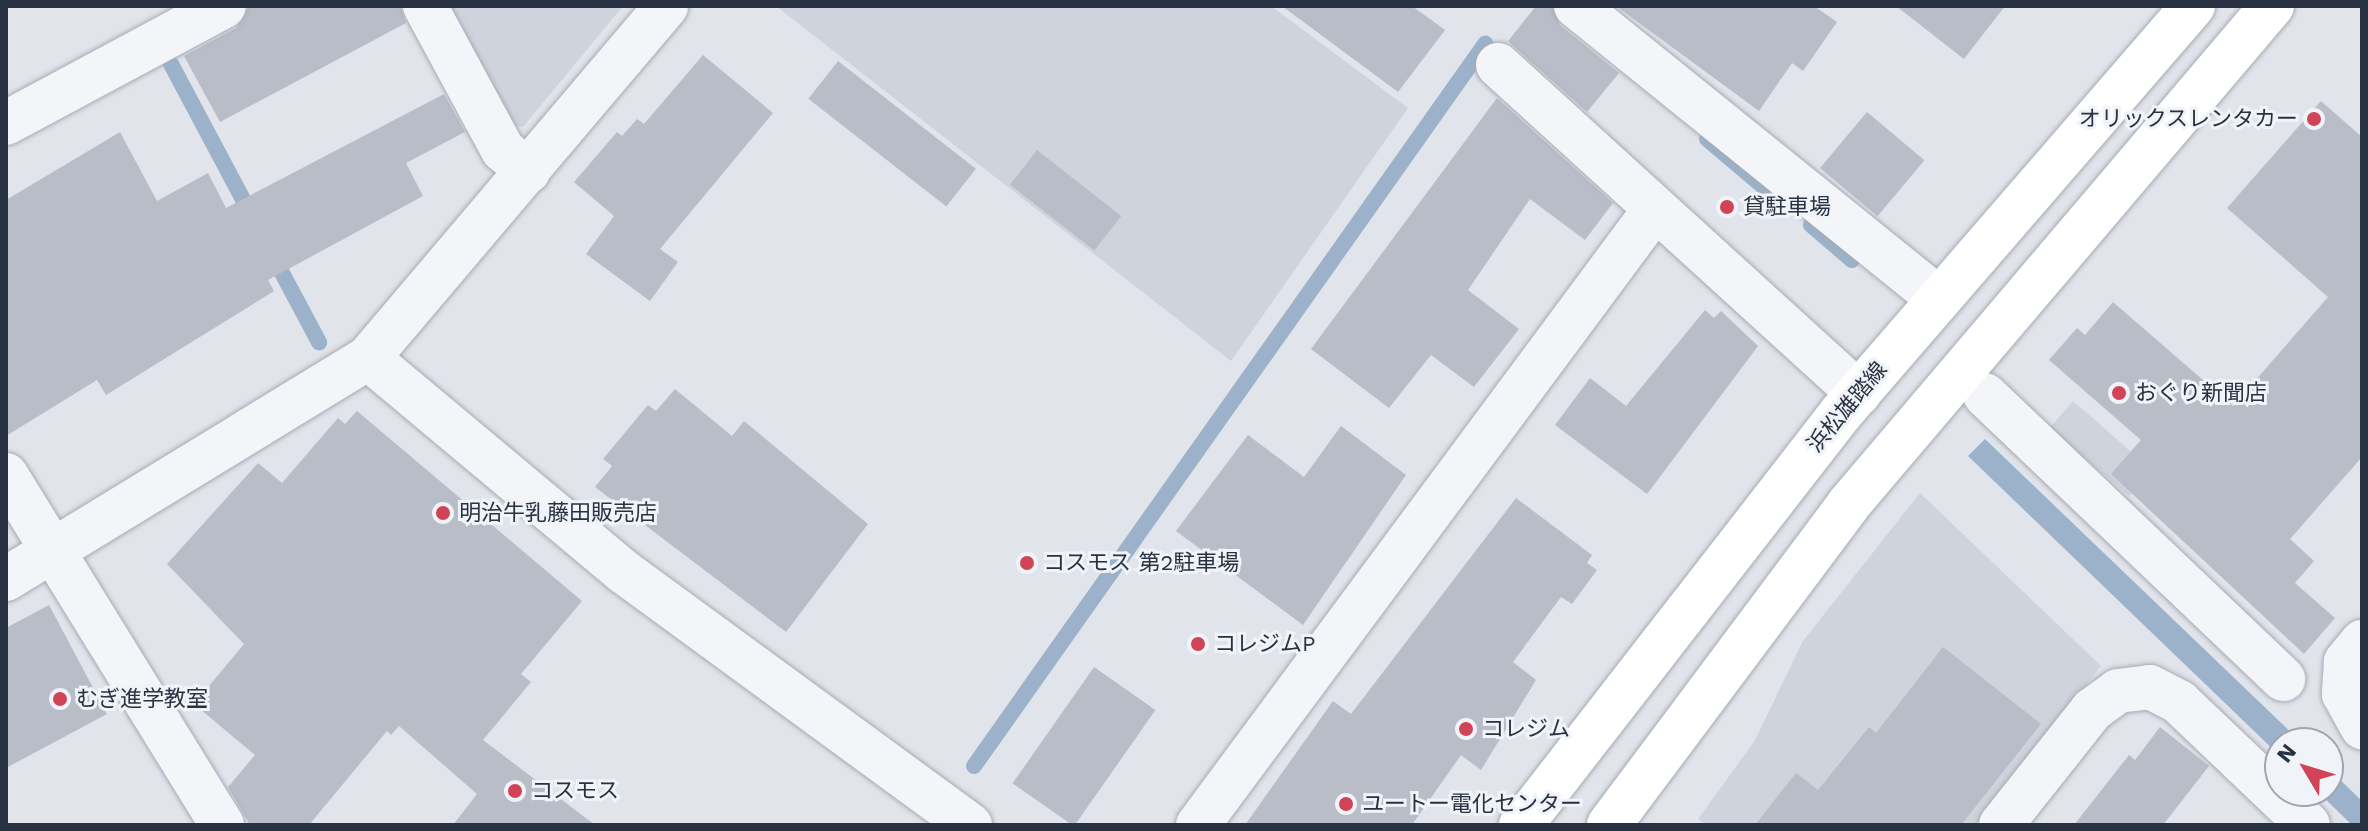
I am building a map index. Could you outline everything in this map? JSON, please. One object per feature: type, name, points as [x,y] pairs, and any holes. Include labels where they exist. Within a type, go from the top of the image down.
[{"type":"main road","name":"浜松雄踏線","points":[[1521,825],[1722,559],[1939,299],[2193,6]]},
{"type":"main road","points":[[1609,825],[1857,493],[2272,6]]},
{"type":"street","points":[[6,123],[224,6]]},
{"type":"street","points":[[425,6],[503,150],[528,171]]},
{"type":"street","points":[[6,579],[54,553],[368,358],[666,6]]},
{"type":"street","points":[[1576,6],[1939,299]]},
{"type":"street","points":[[1498,65],[1859,393]]},
{"type":"street","points":[[1198,825],[1448,480],[1655,209]]},
{"type":"street","points":[[368,358],[624,572],[970,825]]},
{"type":"street","points":[[1985,395],[2283,679]]},
{"type":"street","points":[[6,475],[222,825]]},
{"type":"street","points":[[2362,642],[2346,662],[2344,694],[2362,727]]},
{"type":"street","points":[[2001,825],[2092,710],[2118,691],[2150,687],[2179,702],[2308,825]]},
{"type":"shaded area","points":[[443,6],[623,6],[523,127],[508,125]]},
{"type":"shaded area","points":[[776,6],[1271,6],[1408,108],[1231,361]]},
{"type":"shaded area","points":[[2073,401],[2152,470],[2129,496],[2050,427]]},
{"type":"shaded area","points":[[1920,493],[2101,666],[1976,825],[1706,825],[1698,819],[1754,742],[1803,641]]},
{"type":"water","points":[[1985,439],[2285,727],[2264,727],[2264,741],[1968,456]]},
{"type":"water","points":[[2344,784],[2362,801],[2362,825],[2352,825],[2333,807],[2344,807]]},
{"type":"building","points":[[249,6],[400,6],[406,23],[220,122],[184,56],[236,28]]},
{"type":"building","points":[[1282,6],[1412,6],[1445,30],[1398,92]]},
{"type":"building","points":[[1536,6],[1552,6],[1560,25],[1619,73],[1587,112],[1508,41]]},
{"type":"building","points":[[1616,6],[1814,6],[1837,22],[1803,71],[1792,63],[1759,111]]},
{"type":"building","points":[[1896,6],[2005,6],[1964,59]]},
{"type":"building","points":[[703,55],[773,113],[660,249],[678,262],[650,301],[586,254],[614,216],[574,182],[617,132],[622,136],[637,119],[644,124]]},
{"type":"building","points":[[838,61],[976,169],[946,207],[808,99]]},
{"type":"building","points":[[444,94],[465,132],[406,163],[423,196],[268,280],[274,291],[106,395],[97,380],[6,436],[6,200],[120,132],[157,201],[208,173],[226,208]]},
{"type":"building","points":[[1497,98],[1613,203],[1585,240],[1530,199],[1468,290],[1519,329],[1474,387],[1431,355],[1389,408],[1311,349]]},
{"type":"building","points":[[2321,101],[2362,137],[2362,457],[2290,539],[2314,561],[2295,583],[2335,618],[2304,654],[2111,474],[2141,440],[2049,360],[2077,328],[2085,335],[2113,302],[2233,406],[2328,297],[2227,208]]},
{"type":"building","points":[[1867,112],[1924,160],[1878,216],[1820,168]]},
{"type":"building","points":[[1037,150],[1121,216],[1094,251],[1010,185]]},
{"type":"building","points":[[1705,310],[1714,318],[1721,311],[1758,346],[1647,494],[1555,425],[1590,378],[1626,406]]},
{"type":"building","points":[[675,389],[732,436],[744,421],[868,524],[786,632],[595,487],[612,466],[603,459],[648,405],[656,411]]},
{"type":"building","points":[[357,411],[582,601],[521,674],[531,682],[483,740],[595,825],[453,825],[477,794],[399,726],[391,735],[387,731],[309,825],[250,825],[228,787],[255,755],[194,704],[244,644],[167,564],[258,463],[282,483],[338,418],[345,424]]},
{"type":"building","points":[[1341,426],[1406,475],[1303,625],[1176,531],[1248,435],[1304,477]]},
{"type":"building","points":[[1516,498],[1592,555],[1587,563],[1597,570],[1572,604],[1561,597],[1513,662],[1536,680],[1481,770],[1461,755],[1412,825],[1245,825],[1333,701],[1351,714]]},
{"type":"building","name":"むぎ進学教室","points":[[49,605],[107,714],[6,768],[6,628]]},
{"type":"building","points":[[1943,647],[2041,724],[1961,825],[1755,825],[1796,773],[1818,790],[1869,727],[1876,733]]},
{"type":"building","points":[[1094,667],[1155,710],[1075,825],[1013,783]]},
{"type":"building","points":[[2160,727],[2209,766],[2163,825],[2074,825],[2129,755],[2135,760]]},
{"type":"waterway","points":[[974,766],[1485,44]]},
{"type":"waterway","points":[[171,64],[253,218]]},
{"type":"waterway","points":[[1707,139],[1764,187]]},
{"type":"waterway","points":[[1811,225],[1852,260]]},
{"type":"waterway","points":[[273,256],[319,342]]},
{"type":"place","name":"オリックスレンタカー","points":[[2314,119]]},
{"type":"place","name":"貸駐車場","points":[[1727,207]]},
{"type":"place","name":"おぐり新聞店","points":[[2119,393]]},
{"type":"place","name":"明治牛乳藤田販売店","points":[[443,513]]},
{"type":"place","name":"コスモス 第2駐車場","points":[[1027,563]]},
{"type":"place","name":"コレジムP","points":[[1198,644]]},
{"type":"place","name":"むぎ進学教室","points":[[60,699]]},
{"type":"place","name":"コレジム","points":[[1466,729]]},
{"type":"place","name":"コスモス","points":[[515,791]]},
{"type":"place","name":"ユートー電化センター","points":[[1346,804]]}]
